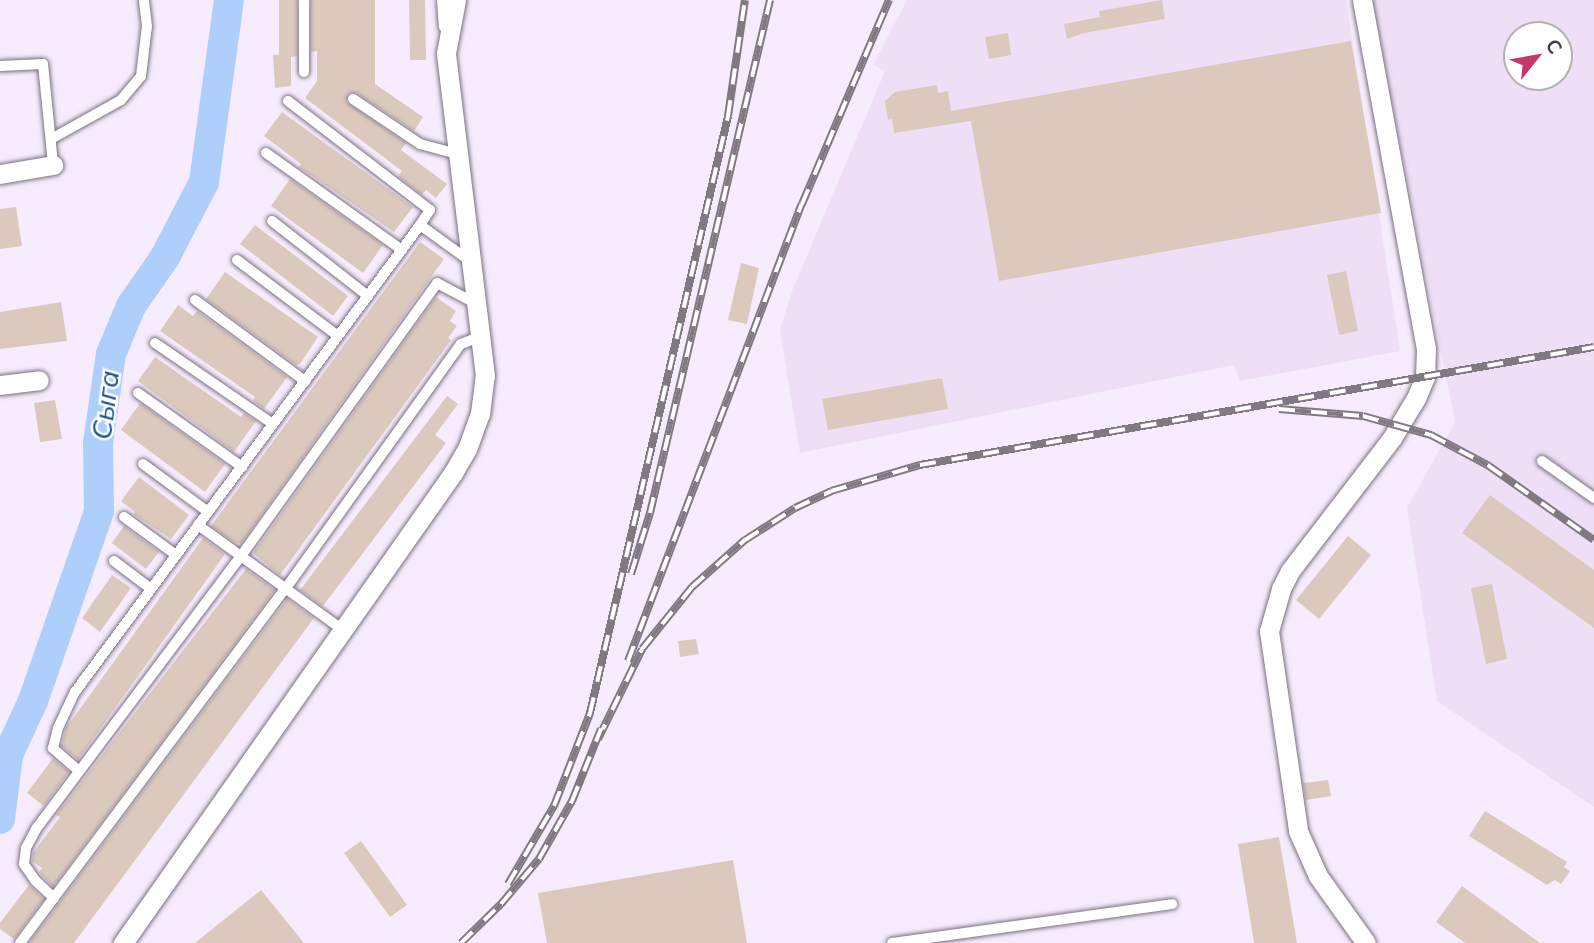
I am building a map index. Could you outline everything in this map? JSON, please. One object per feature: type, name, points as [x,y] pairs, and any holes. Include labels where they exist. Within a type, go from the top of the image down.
[{"type":"street","points":[[123,943],[467,449],[480,414],[485,376],[446,53],[456,0]]},
{"type":"street","points":[[1362,0],[1426,349],[1425,377],[1392,438],[1290,571],[1281,589],[1269,631],[1298,831],[1318,876],[1366,943]]},
{"type":"street","points":[[0,174],[53,165]]},
{"type":"street","points":[[0,386],[39,380]]},
{"type":"lane","points":[[51,139],[121,100],[141,76],[147,26],[144,0]]},
{"type":"lane","points":[[304,0],[304,72]]},
{"type":"lane","points":[[442,0],[446,53]]},
{"type":"lane","points":[[0,66],[43,64],[53,165]]},
{"type":"lane","points":[[352,99],[420,144],[458,154]]},
{"type":"lane","points":[[79,771],[53,748],[58,728],[75,692],[430,210],[288,102]]},
{"type":"lane","points":[[266,153],[402,250]]},
{"type":"lane","points":[[272,221],[368,296]]},
{"type":"lane","points":[[420,225],[470,262]]},
{"type":"lane","points":[[237,260],[338,336]]},
{"type":"lane","points":[[54,898],[35,880],[24,864],[26,848],[36,829],[241,556],[437,283],[475,303]]},
{"type":"lane","points":[[195,300],[305,381]]},
{"type":"lane","points":[[20,943],[286,588],[461,344],[479,337]]},
{"type":"lane","points":[[155,343],[273,424]]},
{"type":"lane","points":[[138,393],[242,467]]},
{"type":"lane","points":[[1542,461],[1594,498]]},
{"type":"lane","points":[[143,464],[208,512]]},
{"type":"lane","points":[[124,517],[176,555]]},
{"type":"lane","points":[[198,525],[343,629]]},
{"type":"lane","points":[[114,561],[151,589]]},
{"type":"lane","points":[[892,943],[1172,904]]},
{"type":"shaded area","points":[[907,0],[1346,0],[1400,351],[1240,381],[1234,365],[800,453],[780,330],[792,291],[885,71],[873,65]]},
{"type":"shaded area","points":[[1372,0],[1594,0],[1594,807],[1437,701],[1407,508],[1455,422]]},
{"type":"building","points":[[279,0],[297,0],[297,56],[291,57],[291,86],[275,88],[273,55],[279,55]]},
{"type":"building","points":[[311,0],[375,0],[375,84],[423,117],[414,131],[357,93],[349,93],[346,102],[406,143],[401,150],[447,184],[436,198],[426,190],[422,195],[398,176],[402,171],[305,98],[317,81],[317,51],[311,52]]},
{"type":"building","points":[[409,0],[425,0],[426,60],[410,60]]},
{"type":"building","points":[[1162,0],[1165,19],[1084,33],[1067,39],[1064,24],[1100,17],[1099,11]]},
{"type":"building","points":[[1008,33],[1011,55],[989,59],[985,37]]},
{"type":"building","points":[[1351,41],[1381,213],[999,281],[971,121],[894,133],[892,119],[888,120],[885,101],[895,92],[937,85],[938,93],[948,91],[951,111]]},
{"type":"building","points":[[282,112],[413,207],[394,232],[299,167],[301,164],[264,136]]},
{"type":"building","points":[[290,179],[383,245],[363,273],[271,206]]},
{"type":"building","points":[[16,207],[22,246],[0,249],[0,209]]},
{"type":"building","points":[[255,225],[348,296],[333,316],[240,244]]},
{"type":"building","points":[[420,242],[444,259],[241,544],[234,542],[211,526]]},
{"type":"building","points":[[741,263],[759,268],[747,324],[728,320]]},
{"type":"building","points":[[1346,271],[1358,331],[1339,335],[1327,275]]},
{"type":"building","points":[[225,272],[318,337],[300,364],[296,365],[206,299]]},
{"type":"building","points":[[436,297],[456,311],[450,321],[457,326],[448,338],[451,340],[280,575],[253,553]]},
{"type":"building","points":[[61,302],[67,341],[0,349],[0,312]]},
{"type":"building","points":[[178,305],[193,316],[197,311],[287,377],[264,409],[253,401],[255,397],[160,331]]},
{"type":"building","points":[[155,357],[241,417],[244,413],[256,421],[234,452],[138,381]]},
{"type":"building","points":[[942,378],[948,409],[828,430],[822,399]]},
{"type":"building","points":[[447,396],[458,404],[435,435],[446,443],[323,606],[300,590]]},
{"type":"building","points":[[55,400],[62,439],[40,442],[34,403]]},
{"type":"building","points":[[140,403],[225,464],[205,492],[121,430]]},
{"type":"building","points":[[139,477],[189,515],[171,539],[133,514],[135,512],[121,501]]},
{"type":"building","points":[[1490,495],[1594,570],[1594,628],[1462,533]]},
{"type":"building","points":[[124,526],[159,552],[146,569],[112,543]]},
{"type":"building","points":[[1348,536],[1371,555],[1319,619],[1296,600]]},
{"type":"building","points":[[203,538],[225,554],[78,760],[62,746],[66,728]]},
{"type":"building","points":[[246,569],[275,590],[53,887],[39,872],[42,868],[32,861],[33,853],[60,817],[56,815]]},
{"type":"building","points":[[112,575],[131,588],[100,632],[82,618]]},
{"type":"building","points":[[1492,584],[1507,659],[1486,664],[1471,588]]},
{"type":"building","points":[[287,599],[314,618],[74,943],[29,943]]},
{"type":"building","points":[[696,639],[699,654],[680,657],[678,641]]},
{"type":"building","points":[[53,758],[69,772],[44,806],[27,793]]},
{"type":"building","points":[[1328,780],[1331,796],[1306,800],[1303,783]]},
{"type":"building","points":[[1485,811],[1567,862],[1564,867],[1570,871],[1561,884],[1555,880],[1547,885],[1469,836]]},
{"type":"building","points":[[1279,837],[1297,943],[1254,943],[1238,844]]},
{"type":"building","points":[[361,841],[407,905],[390,917],[344,853]]},
{"type":"building","points":[[733,860],[747,943],[547,943],[538,893]]},
{"type":"building","points":[[29,885],[44,899],[14,939],[0,929],[0,923]]},
{"type":"building","points":[[1462,886],[1540,943],[1465,943],[1436,922]]},
{"type":"building","points":[[261,890],[304,943],[195,943],[231,914]]},
{"type":"waterway","name":"Сыга","points":[[0,819],[8,755],[33,701],[99,511],[98,443],[111,354],[131,306],[165,257],[204,182],[229,0]]},
{"type":"railway","points":[[508,884],[554,806],[590,713],[728,116],[745,0]]},
{"type":"railway","points":[[631,574],[650,513],[770,0]]},
{"type":"railway","points":[[628,661],[802,204],[889,0]]},
{"type":"railway","points":[[598,739],[642,649],[692,587],[745,540],[795,508],[831,491],[920,465],[1594,347]]},
{"type":"railway","points":[[1279,409],[1363,416],[1431,435],[1489,466],[1594,540]]},
{"type":"railway","points":[[461,943],[501,904],[539,859],[572,801],[601,729]]}]
